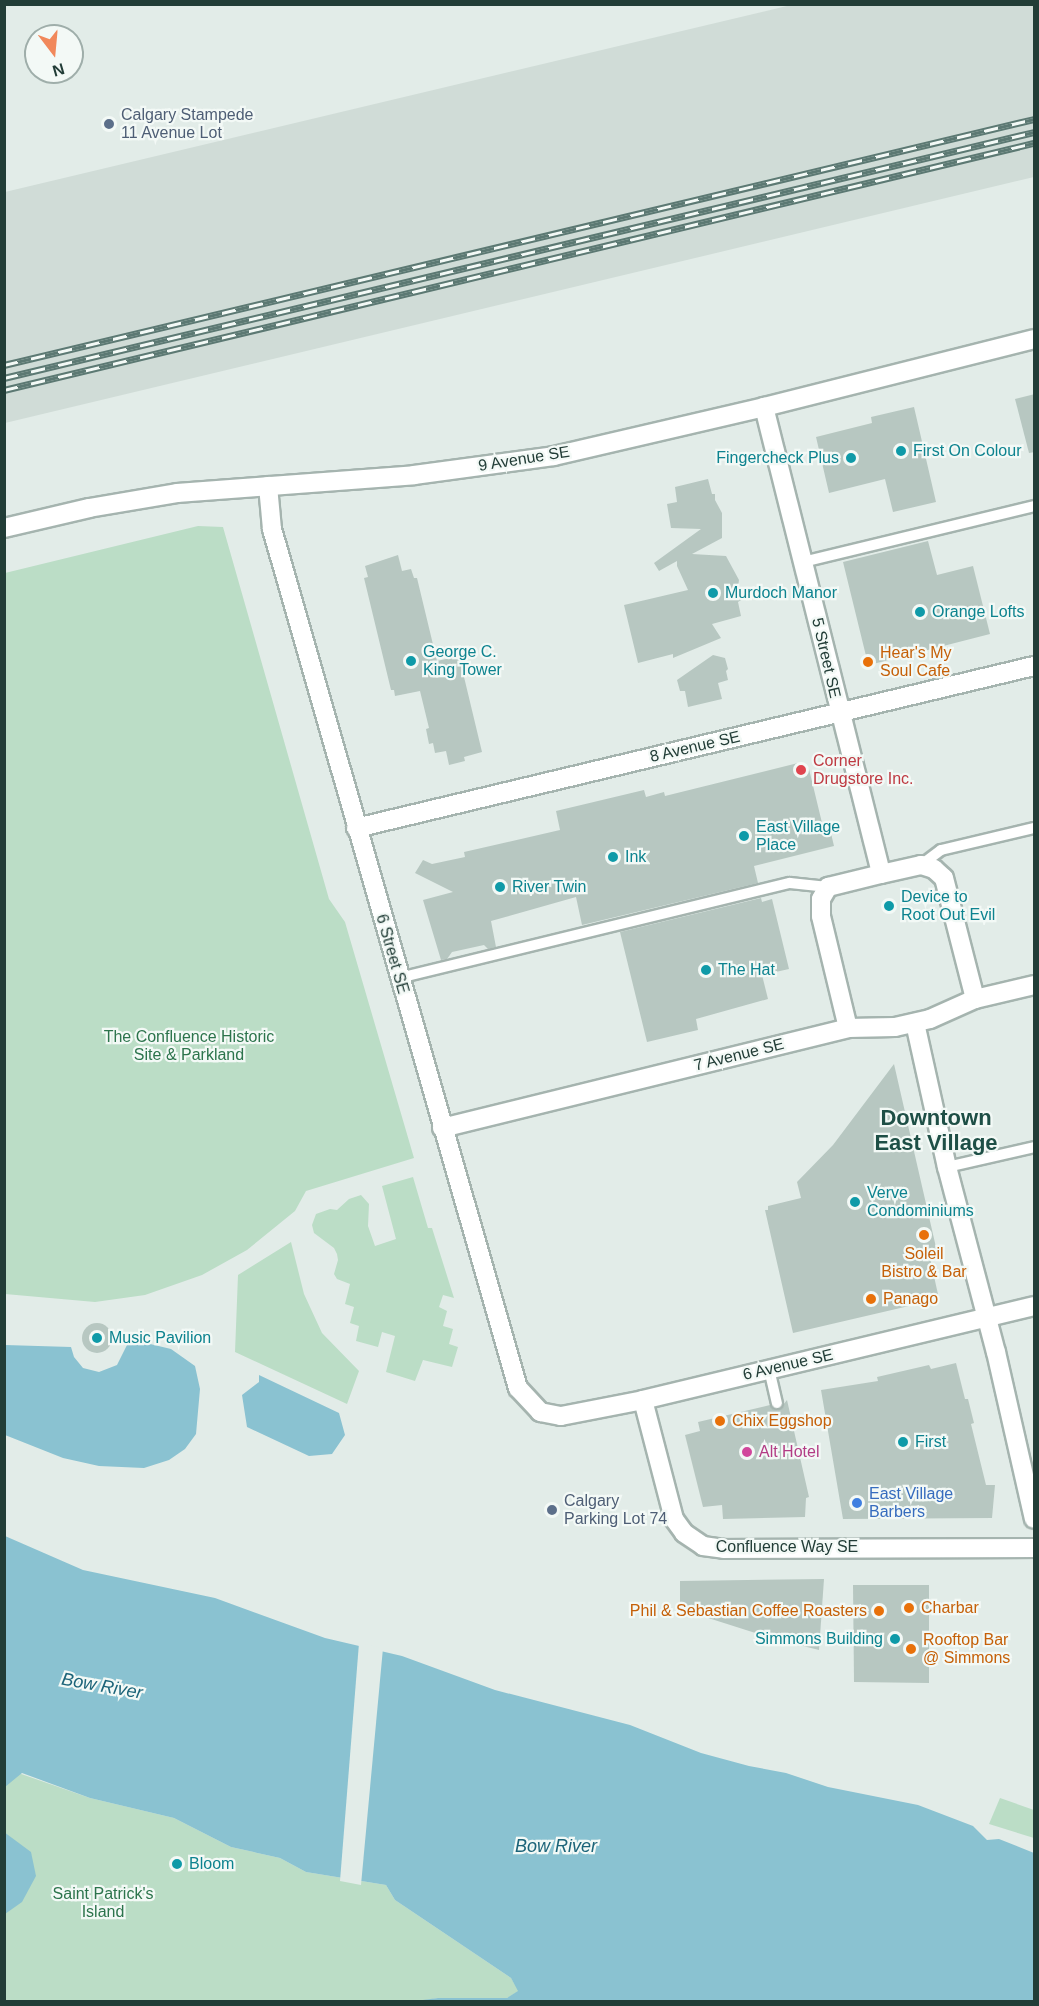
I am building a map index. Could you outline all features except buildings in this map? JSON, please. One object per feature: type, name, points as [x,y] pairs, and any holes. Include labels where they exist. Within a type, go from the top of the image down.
[{"type":"street","name":"9 Avenue SE","points":[[4,528],[89,508],[177,493],[414,475],[554,456],[764,407],[1035,339]]},
{"type":"street","name":"5 Street SE","points":[[764,407],[881,874]]},
{"type":"street","name":"6 Street SE","points":[[268,486],[272,529],[518,1388],[540,1412]]},
{"type":"street","name":"8 Avenue SE","points":[[356,828],[1035,666]]},
{"type":"street","points":[[848,1028],[821,915],[821,899],[828,888],[881,874],[921,865],[934,869],[944,878],[975,999]]},
{"type":"street","name":"7 Avenue SE","points":[[442,1128],[848,1028],[895,1027],[915,1023],[942,1015],[975,999],[1035,985]]},
{"type":"street","points":[[915,1023],[947,1167],[1035,1519]]},
{"type":"street","name":"6 Avenue SE","points":[[540,1412],[561,1416],[642,1400],[1035,1306]]},
{"type":"street","name":"Confluence Way SE","points":[[642,1400],[674,1519],[684,1533],[703,1546],[724,1549],[1035,1548]]},
{"type":"lane","points":[[802,562],[1035,506]]},
{"type":"lane","points":[[921,865],[941,850],[1035,828]]},
{"type":"lane","points":[[399,978],[790,883],[828,888]]},
{"type":"lane","points":[[947,1167],[1035,1147]]},
{"type":"lane","points":[[770,1370],[777,1403]]},
{"type":"shaded area","points":[[791,5],[1034,5],[1034,177],[5,423],[5,192]]},
{"type":"green space","name":"The Confluence Historic Site & Parkland","points":[[198,526],[223,527],[329,899],[345,922],[414,1158],[306,1191],[295,1211],[247,1250],[202,1275],[145,1295],[95,1302],[5,1294],[5,573]]},
{"type":"green space","points":[[413,1177],[428,1228],[432,1228],[454,1298],[443,1295],[439,1307],[447,1311],[443,1326],[453,1329],[449,1344],[458,1347],[452,1367],[423,1360],[415,1381],[386,1372],[395,1336],[382,1332],[378,1347],[356,1341],[359,1326],[350,1323],[354,1307],[345,1304],[350,1284],[337,1279],[334,1274],[338,1260],[337,1254],[334,1248],[314,1233],[312,1225],[316,1214],[330,1209],[337,1210],[349,1199],[361,1195],[369,1204],[368,1226],[375,1246],[396,1239],[382,1186]]},
{"type":"green space","points":[[291,1242],[304,1294],[322,1333],[359,1371],[347,1404],[235,1352],[238,1275]]},
{"type":"green space","name":"Saint Patrick's Island","points":[[4,1768],[90,1798],[174,1818],[231,1847],[280,1858],[306,1872],[386,1885],[395,1900],[511,1978],[519,1991],[507,1998],[438,1998],[415,2002],[5,2001]]},
{"type":"green space","points":[[1000,1798],[1034,1810],[1034,1838],[989,1824]]},
{"type":"water","points":[[150,1344],[171,1349],[195,1366],[200,1389],[196,1434],[185,1449],[169,1460],[144,1468],[99,1466],[63,1458],[5,1435],[5,1345],[71,1347],[74,1357],[83,1368],[99,1372],[117,1365],[127,1345]]},
{"type":"water","points":[[259,1375],[339,1413],[345,1435],[332,1454],[309,1456],[247,1427],[242,1395],[259,1382]]},
{"type":"water","name":"Bow River","points":[[5,1536],[83,1570],[215,1598],[325,1638],[402,1656],[495,1690],[630,1725],[701,1753],[786,1773],[828,1787],[918,1805],[973,1826],[987,1840],[999,1839],[1034,1853],[1034,2001],[415,2001],[438,1998],[507,1998],[518,1991],[511,1978],[395,1900],[386,1885],[306,1872],[280,1858],[231,1847],[174,1818],[90,1798],[22,1773],[5,1787]]},
{"type":"water","points":[[4,1832],[31,1852],[36,1876],[22,1902],[5,1914]]},
{"type":"pier","points":[[359,1643],[383,1648],[361,1885],[340,1881]]},
{"type":"railway","points":[[4,365],[1034,119]]},
{"type":"railway","points":[[4,378],[1034,132]]},
{"type":"railway","points":[[4,390],[1034,143]]},
{"type":"place","name":"Calgary Stampede 11 Avenue Lot","points":[[109,124]]},
{"type":"place","name":"First On Colour","points":[[901,451]]},
{"type":"place","name":"Fingercheck Plus","points":[[851,458]]},
{"type":"place","name":"Murdoch Manor","points":[[713,593]]},
{"type":"place","name":"Orange Lofts","points":[[920,612]]},
{"type":"place","name":"George C. King Tower","points":[[411,661]]},
{"type":"place","name":"Hear's My Soul Cafe","points":[[868,662]]},
{"type":"place","name":"Corner Drugstore Inc.","points":[[801,770]]},
{"type":"place","name":"East Village Place","points":[[744,836]]},
{"type":"place","name":"Ink","points":[[613,857]]},
{"type":"place","name":"River Twin","points":[[500,887]]},
{"type":"place","name":"Device to Root Out Evil","points":[[889,906]]},
{"type":"place","name":"The Hat","points":[[706,970]]},
{"type":"place","name":"Verve Condominiums","points":[[855,1202]]},
{"type":"place","name":"Soleil Bistro & Bar","points":[[924,1235]]},
{"type":"place","name":"Panago","points":[[871,1299]]},
{"type":"place","name":"Music Pavilion","points":[[97,1338]]},
{"type":"place","name":"Chix Eggshop","points":[[720,1421]]},
{"type":"place","name":"First","points":[[903,1442]]},
{"type":"place","name":"Alt Hotel","points":[[747,1452]]},
{"type":"place","name":"East Village Barbers","points":[[857,1503]]},
{"type":"place","name":"Calgary Parking Lot 74","points":[[552,1510]]},
{"type":"place","name":"Charbar","points":[[909,1608]]},
{"type":"place","name":"Phil & Sebastian Coffee Roasters","points":[[879,1611]]},
{"type":"place","name":"Simmons Building","points":[[895,1639]]},
{"type":"place","name":"Rooftop Bar @ Simmons","points":[[911,1649]]},
{"type":"place","name":"Bloom","points":[[177,1864]]},
{"type":"district","name":"Downtown East Village","points":[[936,1130]]}]
